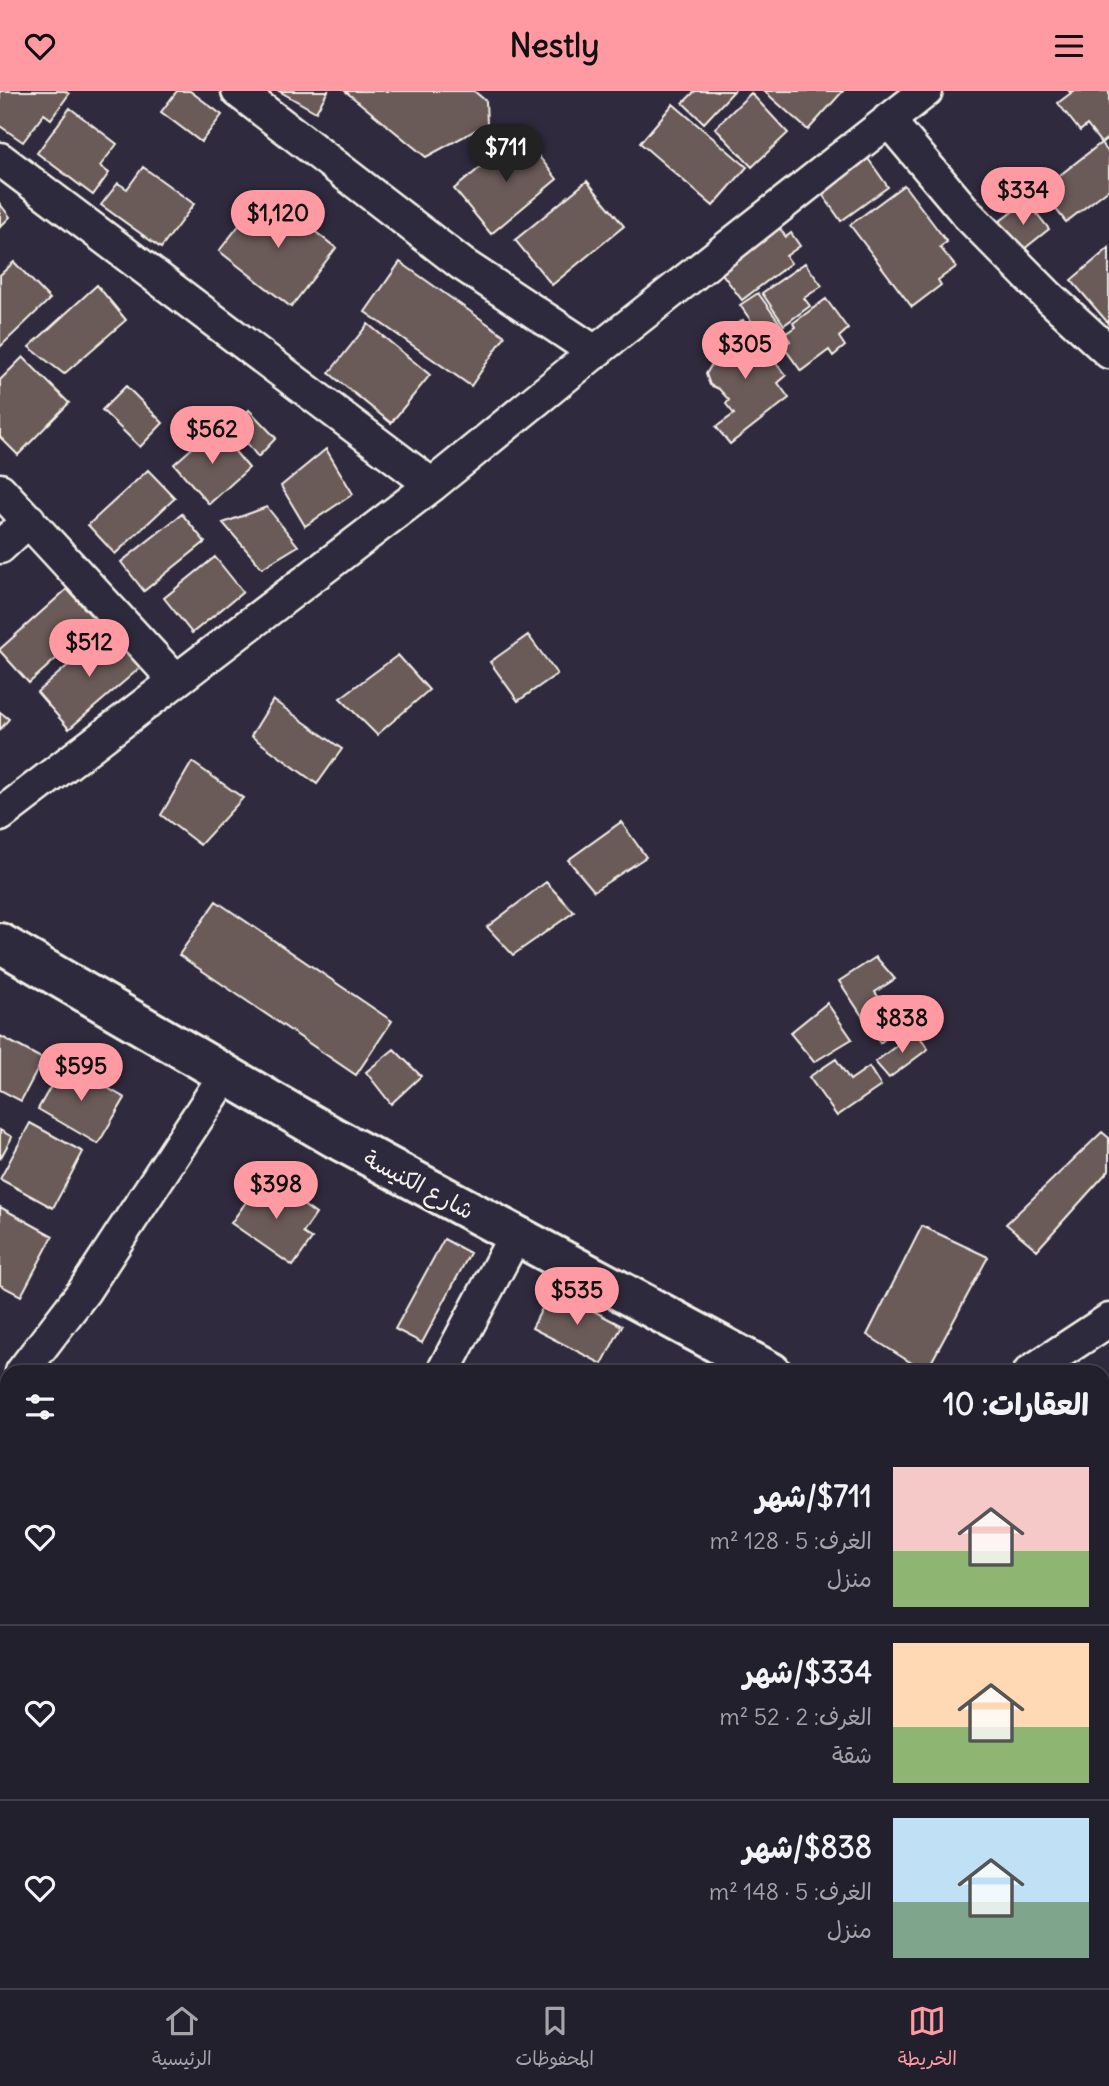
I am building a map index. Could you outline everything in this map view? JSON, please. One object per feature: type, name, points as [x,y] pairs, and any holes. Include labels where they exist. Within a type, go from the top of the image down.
[{"type":"main road","name":"شارع الكنيسة","points":[[0,943],[335,1138],[758,1365]]},
{"type":"street","points":[[238,91],[462,264],[595,352]]},
{"type":"street","points":[[0,815],[432,485],[595,352],[926,91]]},
{"type":"street","points":[[888,120],[968,215],[1049,297],[1109,352]]},
{"type":"street","points":[[0,159],[432,485]]},
{"type":"street","points":[[0,490],[175,680]]},
{"type":"street","points":[[0,547],[29,520]]},
{"type":"street","points":[[27,1365],[84,1291],[226,1074]]},
{"type":"street","points":[[447,1365],[515,1236]]},
{"type":"street","points":[[1041,1365],[1109,1320]]},
{"type":"building","points":[[0,91],[65,91],[69,94],[51,119],[44,114],[23,142],[0,126]]},
{"type":"building","points":[[177,91],[190,91],[222,115],[201,142],[161,112]]},
{"type":"building","points":[[279,91],[328,91],[316,112]]},
{"type":"building","points":[[345,91],[474,91],[486,101],[487,124],[426,157]]},
{"type":"building","points":[[695,91],[734,91],[704,123],[683,103]]},
{"type":"building","points":[[764,91],[843,91],[808,130]]},
{"type":"building","points":[[1069,91],[1109,91],[1109,137],[1101,143],[1087,125],[1080,131],[1058,103],[1071,93]]},
{"type":"building","points":[[751,93],[788,133],[752,167],[715,128]]},
{"type":"building","points":[[673,104],[747,167],[713,206],[640,143]]},
{"type":"building","points":[[70,108],[117,144],[100,166],[109,173],[93,195],[37,153]]},
{"type":"building","points":[[521,134],[557,179],[491,234],[454,189]]},
{"type":"building","points":[[1101,143],[1109,153],[1109,189],[1066,222],[1041,190]]},
{"type":"building","points":[[862,150],[888,187],[841,221],[815,184]]},
{"type":"building","points":[[143,167],[194,204],[161,248],[101,205],[118,183],[127,189]]},
{"type":"building","points":[[587,181],[624,226],[552,285],[515,240]]},
{"type":"building","points":[[904,185],[947,242],[940,247],[956,267],[938,280],[941,285],[912,307],[850,225]]},
{"type":"building","points":[[265,192],[336,248],[291,307],[219,251]]},
{"type":"building","points":[[1027,201],[1049,229],[1019,253],[996,224]]},
{"type":"building","points":[[0,204],[10,217],[0,227]]},
{"type":"building","points":[[773,219],[786,237],[791,233],[800,246],[786,256],[791,263],[742,300],[714,263]]},
{"type":"building","points":[[1109,248],[1109,324],[1071,280]]},
{"type":"building","points":[[14,262],[50,299],[0,347],[0,275]]},
{"type":"building","points":[[400,262],[505,336],[471,386],[365,312]]},
{"type":"building","points":[[805,263],[822,286],[804,298],[810,306],[784,325],[762,293]]},
{"type":"building","points":[[97,285],[126,320],[64,374],[29,347]]},
{"type":"building","points":[[758,293],[786,332],[768,345],[740,305]]},
{"type":"building","points":[[826,299],[848,329],[839,337],[845,346],[833,356],[829,350],[801,371],[783,346],[790,341],[785,334],[795,327],[793,323]]},
{"type":"building","points":[[743,320],[763,346],[757,350],[760,354],[766,350],[786,376],[778,383],[789,398],[730,444],[716,427],[734,414],[726,404],[729,400],[719,389],[710,385],[706,374],[718,360],[712,353],[721,345],[717,339]]},
{"type":"building","points":[[368,324],[430,375],[391,423],[329,373]]},
{"type":"building","points":[[23,357],[69,403],[18,455],[0,437],[0,380]]},
{"type":"building","points":[[126,386],[163,423],[140,447],[102,410]]},
{"type":"building","points":[[249,410],[276,438],[258,457],[233,425]]},
{"type":"building","points":[[215,428],[249,468],[209,504],[174,464]]},
{"type":"building","points":[[326,449],[353,494],[305,526],[281,486]]},
{"type":"building","points":[[148,470],[175,498],[115,554],[88,525]]},
{"type":"building","points":[[267,507],[298,546],[262,568],[223,523]]},
{"type":"building","points":[[182,514],[205,542],[144,591],[121,562]]},
{"type":"building","points":[[215,557],[243,592],[192,633],[164,598]]},
{"type":"building","points":[[67,589],[97,622],[29,683],[0,649]]},
{"type":"building","points":[[109,630],[141,667],[69,729],[37,692]]},
{"type":"building","points":[[528,635],[557,674],[518,701],[490,662]]},
{"type":"building","points":[[398,655],[429,690],[377,735],[340,698]]},
{"type":"building","points":[[273,700],[342,749],[317,784],[251,736]]},
{"type":"building","points":[[0,712],[9,719],[0,730]]},
{"type":"building","points":[[192,762],[243,798],[200,845],[161,815]]},
{"type":"building","points":[[621,822],[646,857],[594,891],[568,860]]},
{"type":"building","points":[[546,882],[574,912],[513,955],[487,927]]},
{"type":"building","points":[[216,901],[392,1021],[356,1075],[179,955]]},
{"type":"building","points":[[876,957],[895,979],[875,992],[899,1027],[880,1043],[839,981]]},
{"type":"building","points":[[827,1003],[852,1039],[814,1062],[790,1033]]},
{"type":"building","points":[[916,1031],[928,1049],[889,1078],[875,1062]]},
{"type":"building","points":[[0,1036],[43,1059],[21,1101],[0,1090]]},
{"type":"building","points":[[394,1049],[421,1076],[391,1104],[366,1072]]},
{"type":"building","points":[[836,1059],[850,1080],[869,1067],[881,1086],[837,1116],[809,1077]]},
{"type":"building","points":[[64,1063],[125,1098],[98,1144],[38,1109]]},
{"type":"building","points":[[30,1123],[83,1152],[53,1208],[0,1179]]},
{"type":"building","points":[[0,1130],[12,1137],[0,1159]]},
{"type":"building","points":[[1102,1132],[1109,1138],[1109,1170],[1037,1250],[1006,1224]]},
{"type":"building","points":[[264,1177],[316,1214],[303,1233],[312,1239],[293,1266],[231,1223]]},
{"type":"building","points":[[0,1207],[53,1236],[21,1296],[0,1285]]},
{"type":"building","points":[[922,1226],[988,1257],[930,1365],[915,1365],[867,1335]]},
{"type":"building","points":[[444,1239],[470,1253],[422,1343],[395,1329]]},
{"type":"building","points":[[552,1289],[622,1326],[602,1364],[532,1328]]}]
